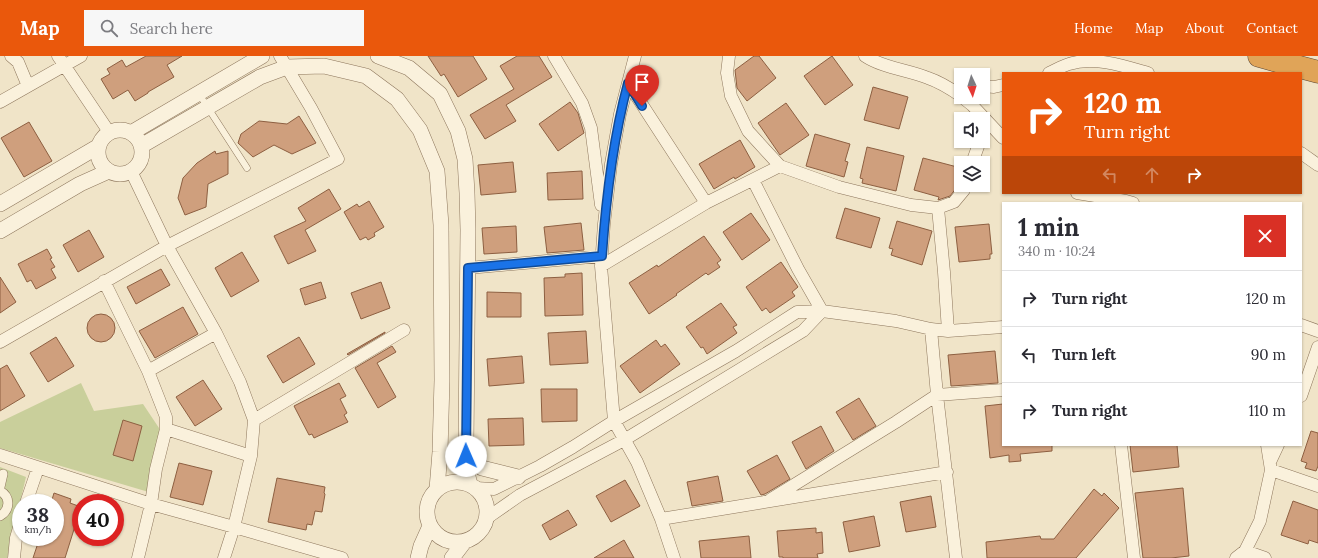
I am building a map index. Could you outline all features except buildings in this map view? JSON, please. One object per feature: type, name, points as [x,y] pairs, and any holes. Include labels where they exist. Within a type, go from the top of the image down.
[{"type":"highway","points":[[1259,56],[1318,72]]},
{"type":"street","points":[[11,56],[18,62],[28,86]]},
{"type":"street","points":[[0,102],[28,86],[61,61],[81,56]]},
{"type":"street","points":[[131,133],[262,56]]},
{"type":"street","points":[[378,56],[409,68],[440,94],[458,130],[465,159],[468,193],[466,468],[473,486],[484,498],[487,518]]},
{"type":"street","points":[[554,56],[582,103],[592,128],[604,224]]},
{"type":"street","points":[[635,56],[620,114],[612,156],[601,261],[614,421],[636,462],[661,519],[673,558]]},
{"type":"street","points":[[729,56],[728,74],[732,96],[748,131],[780,166],[839,187],[912,205],[938,208],[954,202],[962,192]]},
{"type":"street","points":[[865,56],[869,59],[891,67],[928,78],[954,83]]},
{"type":"street","points":[[61,61],[109,132]]},
{"type":"street","points":[[1051,72],[1069,64],[1087,61],[1105,63],[1127,70],[1141,72]]},
{"type":"street","points":[[0,342],[167,246],[338,159],[284,62]]},
{"type":"street","points":[[141,146],[284,62],[324,66],[366,76],[397,98],[420,130],[437,171],[441,241],[441,388],[438,489]]},
{"type":"street","points":[[928,78],[954,91]]},
{"type":"street","points":[[628,83],[706,203]]},
{"type":"street","points":[[990,87],[1002,85]]},
{"type":"street","points":[[971,104],[979,112]]},
{"type":"street","points":[[990,123],[1002,137]]},
{"type":"street","points":[[120,130],[131,133],[136,136],[141,146],[141,157],[135,167],[131,171],[120,174],[104,167],[98,157],[101,140],[109,132],[120,130]]},
{"type":"street","points":[[0,204],[99,146]]},
{"type":"street","points":[[1302,154],[1318,165]]},
{"type":"street","points":[[468,268],[601,261],[706,203],[780,166]]},
{"type":"street","points":[[0,231],[80,184],[109,170]]},
{"type":"street","points":[[131,171],[167,246],[216,333],[240,382],[254,420],[251,456],[234,527],[224,558]]},
{"type":"street","points":[[753,180],[798,269],[822,312]]},
{"type":"street","points":[[1084,194],[1131,202]]},
{"type":"street","points":[[938,208],[948,331]]},
{"type":"street","points":[[104,281],[148,371],[166,416],[166,429],[156,469],[151,504],[138,558]]},
{"type":"street","points":[[465,542],[444,540],[434,532],[430,526],[427,506],[433,494],[438,489],[450,483],[456,482],[494,489],[574,447],[614,421],[736,351],[797,312],[822,312],[896,321],[931,329],[948,331],[1002,327]]},
{"type":"street","points":[[452,558],[465,542],[481,530],[487,518],[520,495],[624,440],[802,331],[822,312]]},
{"type":"street","points":[[1302,326],[1318,330]]},
{"type":"street","points":[[931,329],[956,558]]},
{"type":"street","points":[[254,420],[404,330]]},
{"type":"street","points":[[148,371],[216,333]]},
{"type":"street","points":[[1302,393],[1318,348]]},
{"type":"street","points":[[767,501],[896,422],[937,395],[1002,390]]},
{"type":"street","points":[[166,429],[251,456]]},
{"type":"street","points":[[466,443],[471,455],[482,468],[518,477]]},
{"type":"street","points":[[1122,446],[1134,558]]},
{"type":"street","points":[[1267,446],[1271,466]]},
{"type":"street","points":[[1265,558],[1240,555],[1260,521],[1271,466],[1278,446]]},
{"type":"street","points":[[0,455],[151,504],[342,558]]},
{"type":"street","points":[[1271,466],[1318,486]]},
{"type":"street","points":[[29,494],[38,468]]},
{"type":"street","points":[[661,519],[947,472]]},
{"type":"street","points":[[0,487],[3,474]]},
{"type":"street","points":[[0,491],[6,496],[8,505],[5,513],[0,516]]},
{"type":"street","points":[[418,558],[421,546],[430,526]]},
{"type":"street","points":[[14,558],[15,546]]},
{"type":"lane","points":[[198,93],[247,168]]},
{"type":"green space","points":[[81,383],[94,411],[143,404],[165,437],[152,493],[0,448],[0,422]]},
{"type":"green space","points":[[0,467],[26,477],[22,494],[12,494],[12,537],[7,558],[0,558]]},
{"type":"route","points":[[466,456],[468,268],[602,256],[611,164],[620,114],[628,83],[642,106]]}]
